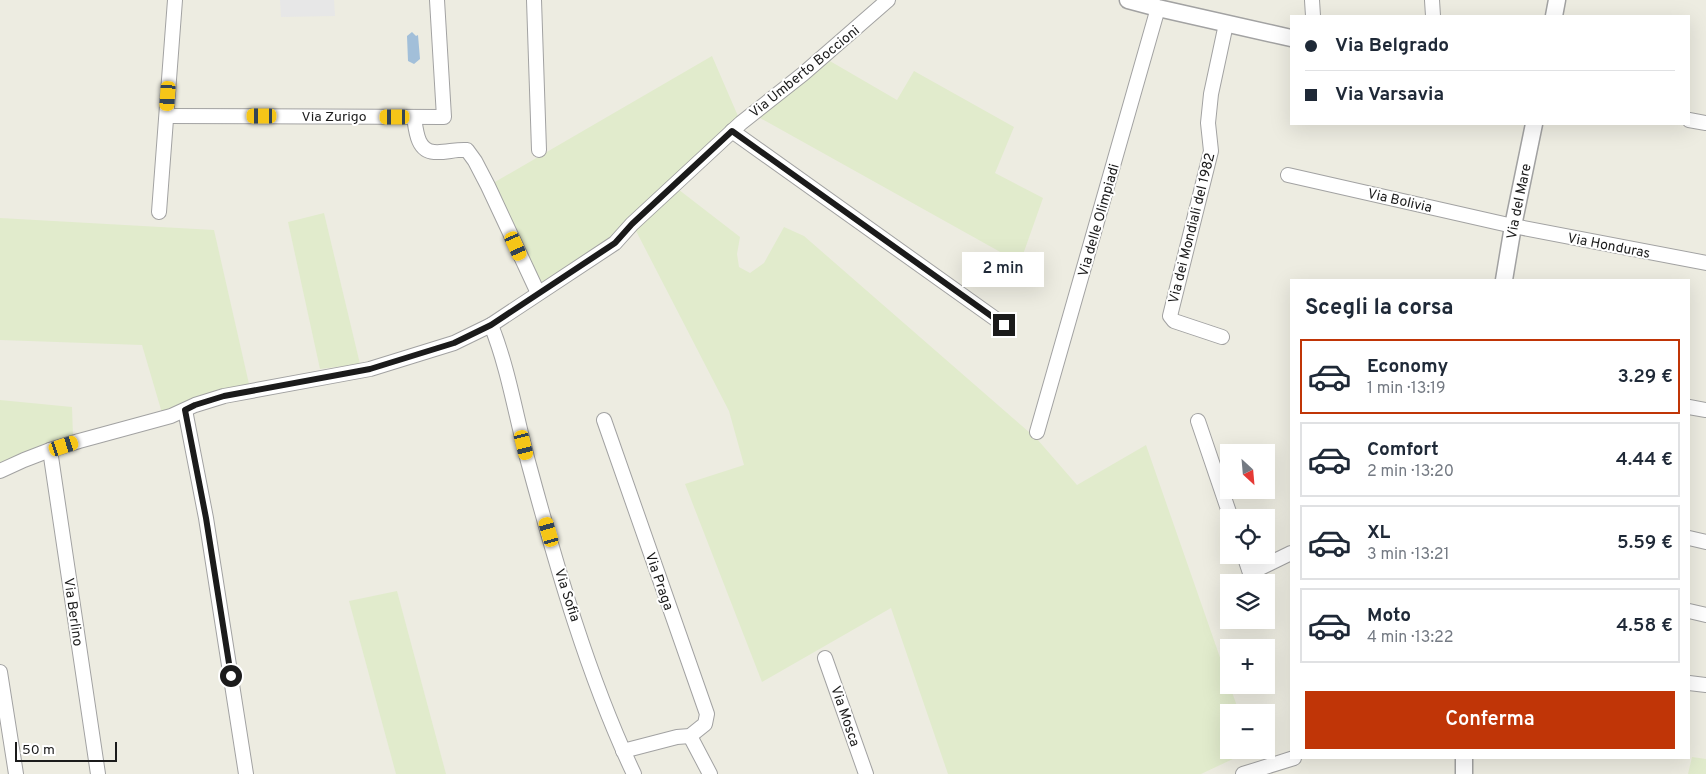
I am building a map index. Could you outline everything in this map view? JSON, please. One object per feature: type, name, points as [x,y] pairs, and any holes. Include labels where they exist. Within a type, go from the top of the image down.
[{"type":"street","points":[[159,212],[175,0]]},
{"type":"street","name":"Via Zurigo","points":[[167,116],[444,117],[437,0]]},
{"type":"street","points":[[534,0],[539,150]]},
{"type":"street","name":"Via Umberto Boccioni","points":[[0,471],[50,450],[171,416],[195,405],[224,396],[370,369],[454,343],[491,325],[615,243],[632,224],[732,131],[803,74],[888,0]]},
{"type":"street","points":[[1128,0],[1290,38]]},
{"type":"street","points":[[1312,0],[1313,15]]},
{"type":"street","points":[[1432,0],[1433,15]]},
{"type":"street","points":[[1554,15],[1557,0]]},
{"type":"street","name":"Via delle Olimpiadi","points":[[1037,432],[1158,8]]},
{"type":"street","name":"Via dei Mondiali del 1982","points":[[1222,337],[1174,321],[1170,316],[1211,152],[1208,123],[1211,94],[1226,24]]},
{"type":"street","points":[[414,117],[417,137],[423,148],[433,153],[456,149],[467,150],[502,215],[538,294]]},
{"type":"street","points":[[1690,120],[1706,123]]},
{"type":"street","name":"Via del Mare","points":[[1504,279],[1534,125]]},
{"type":"street","points":[[732,131],[1004,325]]},
{"type":"street","name":"Via Bolivia","points":[[1288,175],[1513,226]]},
{"type":"street","name":"Via Honduras","points":[[1513,226],[1706,263]]},
{"type":"street","name":"Via Sofia","points":[[491,325],[501,348],[529,464],[564,584],[597,686],[634,774]]},
{"type":"street","points":[[1690,407],[1706,410]]},
{"type":"street","points":[[185,410],[206,518],[246,774]]},
{"type":"street","name":"Via Praga","points":[[604,420],[707,714],[705,724],[690,736]]},
{"type":"street","points":[[1198,421],[1228,509]]},
{"type":"street","name":"Via Berlino","points":[[50,450],[98,774]]},
{"type":"street","points":[[1690,538],[1706,542]]},
{"type":"street","points":[[1275,560],[1290,553]]},
{"type":"street","points":[[1247,564],[1250,573],[1268,564]]},
{"type":"street","points":[[1690,611],[1706,614]]},
{"type":"street","name":"Via Mosca","points":[[825,658],[866,774]]},
{"type":"street","points":[[0,672],[16,774]]},
{"type":"street","points":[[1690,683],[1706,685]]},
{"type":"street","points":[[623,751],[677,737],[690,736],[710,774]]},
{"type":"street","points":[[1242,774],[1291,759]]},
{"type":"street","points":[[1464,759],[1464,774]]},
{"type":"green space","points":[[712,56],[741,123],[674,186],[740,237],[737,254],[739,267],[750,273],[764,263],[784,227],[804,236],[1037,439],[1077,485],[1146,445],[1220,657],[1220,694],[1233,694],[1236,704],[1220,704],[1220,759],[1233,759],[1201,774],[948,774],[891,608],[762,682],[685,484],[744,465],[729,411],[633,225],[538,293],[488,186]]},
{"type":"green space","points":[[823,57],[897,100],[914,71],[1014,127],[995,173],[1043,198],[1020,263],[753,114]]},
{"type":"green space","points":[[324,213],[360,364],[320,369],[288,222]]},
{"type":"green space","points":[[0,218],[214,230],[249,384],[162,413],[142,345],[0,340]]},
{"type":"green space","points":[[0,400],[72,407],[73,436],[49,442],[0,465]]},
{"type":"green space","points":[[397,591],[446,774],[396,774],[349,601]]},
{"type":"green space","points":[[1692,757],[1706,759],[1706,774],[1688,774]]},
{"type":"shaded area","points":[[280,0],[334,0],[335,16],[281,17]]},
{"type":"water","points":[[412,32],[416,36],[418,35],[420,59],[414,64],[408,61],[407,36]]},
{"type":"route","points":[[231,676],[206,518],[185,410],[224,396],[370,369],[454,343],[491,325],[615,243],[632,224],[732,131],[1004,325]]}]
